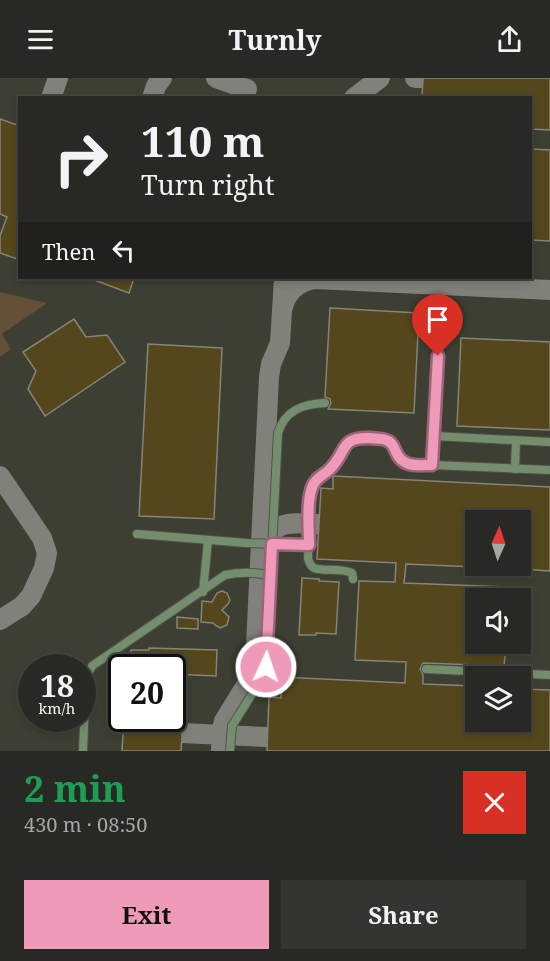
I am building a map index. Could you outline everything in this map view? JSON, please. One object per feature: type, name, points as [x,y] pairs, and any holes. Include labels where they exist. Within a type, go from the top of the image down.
[{"type":"lane","points":[[432,465],[439,337],[435,299]]},
{"type":"lane","points":[[230,751],[232,726],[264,675],[266,667],[277,442],[280,427],[294,410],[309,404],[325,403]]},
{"type":"lane","points":[[434,436],[550,442]]},
{"type":"lane","points":[[353,579],[352,573],[346,570],[314,568],[308,559],[310,502],[314,484],[329,470],[352,439],[387,440],[404,463],[550,470]]},
{"type":"lane","points":[[515,469],[516,441]]},
{"type":"lane","points":[[137,534],[309,545]]},
{"type":"lane","points":[[203,592],[208,540]]},
{"type":"lane","points":[[83,751],[86,677],[92,666],[225,575],[260,573],[271,576]]},
{"type":"lane","points":[[426,669],[550,675]]},
{"type":"shaded area","points":[[0,78],[550,78],[550,751],[0,751]]},
{"type":"shaded area","points":[[0,292],[47,303],[2,334],[11,349],[0,357]]},
{"type":"building","points":[[423,78],[550,78],[550,130],[532,129],[532,96],[422,96]]},
{"type":"building","points":[[0,119],[18,125],[18,259],[0,253],[0,236],[7,217],[0,214]]},
{"type":"building","points":[[532,149],[550,150],[550,241],[532,240]]},
{"type":"building","points":[[92,279],[134,279],[129,293]]},
{"type":"building","points":[[330,308],[419,313],[414,413],[328,409],[330,399],[325,397]]},
{"type":"building","points":[[74,319],[86,337],[107,335],[125,362],[45,416],[28,389],[36,371],[23,352]]},
{"type":"building","points":[[461,338],[550,342],[550,430],[457,426]]},
{"type":"building","points":[[148,344],[222,348],[214,519],[139,516]]},
{"type":"building","points":[[333,476],[550,487],[550,571],[531,570],[531,510],[465,510],[465,567],[406,564],[404,583],[507,587],[465,588],[465,654],[505,654],[504,666],[423,663],[420,669],[423,684],[465,686],[465,732],[531,732],[531,689],[550,690],[550,751],[267,751],[269,697],[281,698],[281,677],[405,683],[406,662],[355,660],[359,581],[395,582],[396,563],[317,559],[321,488],[333,489]]},
{"type":"building","points":[[302,578],[339,582],[336,634],[299,635]]},
{"type":"building","points":[[222,591],[227,593],[230,600],[222,610],[229,617],[227,625],[220,628],[213,623],[201,622],[202,601],[212,602],[217,593]]},
{"type":"building","points":[[177,617],[198,619],[198,629],[177,628]]},
{"type":"building","points":[[149,648],[217,650],[216,676],[186,675],[186,654],[131,654],[131,650],[149,650]]},
{"type":"building","points":[[123,732],[182,732],[181,751],[122,751]]},
{"type":"taxiway","points":[[52,96],[58,78]]},
{"type":"taxiway","points":[[153,96],[162,78]]},
{"type":"taxiway","points":[[216,78],[247,89]]},
{"type":"taxiway","points":[[357,96],[380,78]]},
{"type":"taxiway","points":[[415,78],[423,78]]},
{"type":"taxiway","points":[[221,751],[224,721],[253,674],[255,666],[269,377],[271,364],[280,343],[284,279]]},
{"type":"taxiway","points":[[283,307],[287,296],[294,288],[303,282],[315,279],[550,290]]},
{"type":"taxiway","points":[[0,476],[42,538],[47,553],[44,568],[31,596],[22,606],[0,620]]},
{"type":"taxiway","points":[[262,548],[266,539],[277,527],[292,524],[319,524]]},
{"type":"taxiway","points":[[182,733],[267,737]]},
{"type":"route","points":[[266,667],[272,544],[309,545],[310,502],[314,484],[329,470],[352,439],[387,440],[404,463],[432,465],[438,356]]}]
